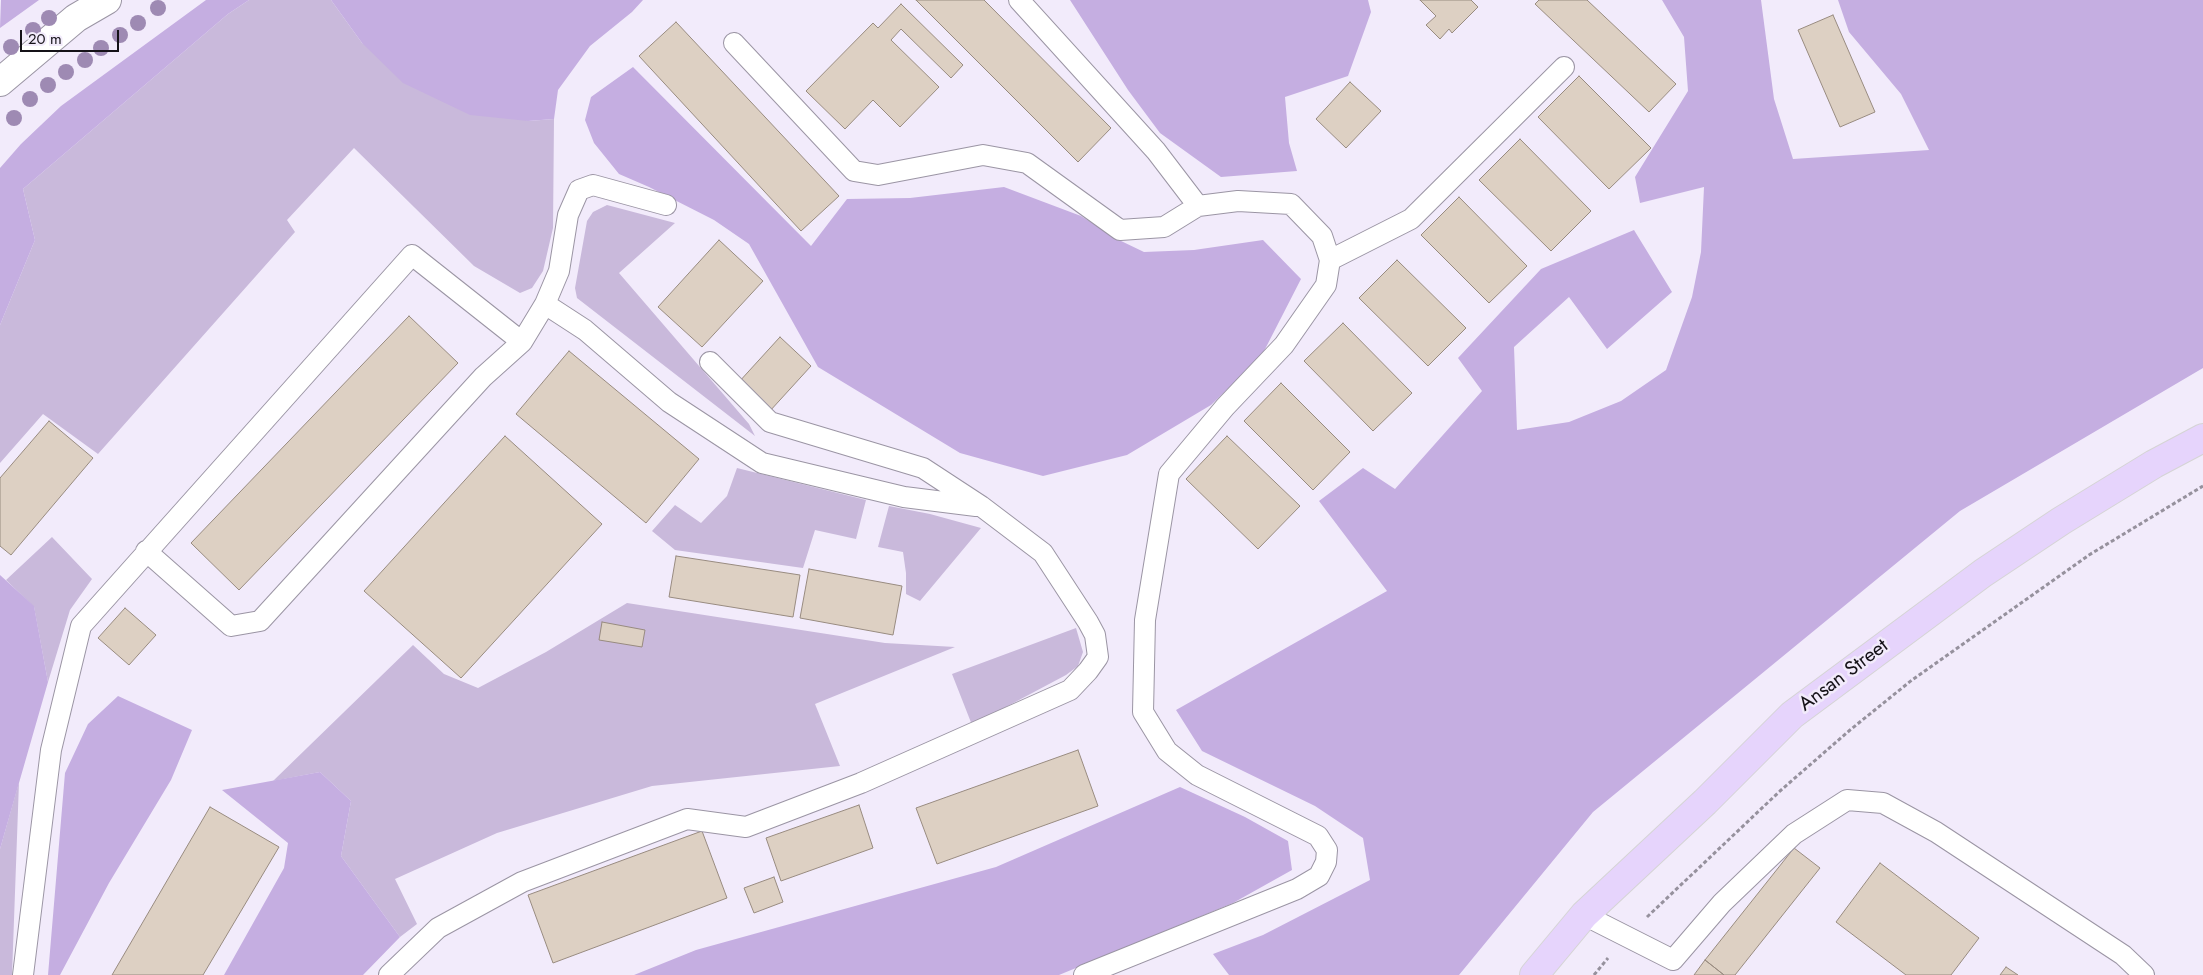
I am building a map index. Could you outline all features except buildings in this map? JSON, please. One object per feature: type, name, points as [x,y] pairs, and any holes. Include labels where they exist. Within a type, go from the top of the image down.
[{"type":"main road","name":"Ansan Street","points":[[1534,975],[1584,915],[1705,802],[1792,715],[1982,573],[2060,521],[2154,464],[2203,438]]},
{"type":"street","points":[[0,82],[76,18],[107,0]]},
{"type":"lane","points":[[1019,0],[1156,151],[1198,206]]},
{"type":"lane","points":[[734,43],[854,171],[878,175],[983,154],[1027,163],[1120,230],[1164,227],[1198,206],[1238,201],[1291,204],[1322,236],[1330,260],[1326,285],[1284,345],[1225,407],[1169,474],[1145,620],[1143,712],[1168,751],[1197,775],[1318,836],[1327,850],[1326,862],[1319,876],[1297,889],[1084,975]]},
{"type":"lane","points":[[1330,260],[1411,219],[1564,66]]},
{"type":"lane","points":[[146,551],[231,626],[260,620],[483,377],[522,342],[545,304],[559,271],[568,215],[578,190],[593,185],[666,205]]},
{"type":"lane","points":[[23,975],[51,750],[82,626],[146,551],[412,255],[522,342]]},
{"type":"lane","points":[[545,304],[585,330],[669,402],[762,463],[904,498],[981,506]]},
{"type":"lane","points":[[389,975],[438,928],[522,882],[686,819],[746,826],[861,783],[1070,690],[1088,672],[1098,657],[1095,635],[1043,553],[981,506],[923,468],[770,422],[710,362]]},
{"type":"lane","points":[[1584,915],[1674,960],[1722,904],[1794,834],[1848,800],[1883,803],[1936,832],[2123,955],[2144,975]]},
{"type":"path","points":[[1594,975],[1627,936],[1780,791],[1850,730],[1912,680],[2089,555],[2203,486]]},
{"type":"shaded area","points":[[1,0],[39,0],[0,28]]},
{"type":"shaded area","points":[[206,0],[249,0],[228,14],[23,189],[35,240],[0,325],[0,168],[21,144],[61,106]]},
{"type":"shaded area","points":[[249,0],[331,0],[362,43],[528,121],[554,119],[553,228],[543,271],[532,288],[520,293],[474,266],[354,148],[287,220],[295,232],[98,454],[43,414],[0,463],[0,325],[35,240],[23,189],[228,14]]},
{"type":"shaded area","points":[[331,0],[643,0],[632,12],[590,46],[558,90],[554,119],[528,121],[470,115],[403,83],[362,43]]},
{"type":"shaded area","points":[[1070,0],[1368,0],[1371,12],[1348,76],[1285,97],[1289,143],[1297,171],[1221,177],[1160,133],[1128,90]]},
{"type":"shaded area","points":[[1662,0],[1761,0],[1774,99],[1793,159],[1929,150],[1901,94],[1849,32],[1838,0],[2203,0],[2203,368],[1960,511],[1593,812],[1459,975],[1229,975],[1213,954],[1263,935],[1370,880],[1363,838],[1315,806],[1202,751],[1176,710],[1387,591],[1319,501],[1363,468],[1395,489],[1482,391],[1458,358],[1541,269],[1634,230],[1672,292],[1607,349],[1569,297],[1514,347],[1517,430],[1569,422],[1621,401],[1666,370],[1692,297],[1701,252],[1704,187],[1640,203],[1635,177],[1688,91],[1684,37]]},
{"type":"shaded area","points":[[633,67],[811,246],[847,199],[910,198],[1004,187],[1081,216],[1119,240],[1144,252],[1194,250],[1263,240],[1301,279],[1261,357],[1211,405],[1127,455],[1043,476],[960,453],[818,367],[749,244],[714,220],[619,174],[594,143],[585,120],[591,97]]},
{"type":"shaded area","points":[[607,205],[675,223],[619,273],[749,424],[755,436],[577,298],[575,288],[587,221],[593,212]]},
{"type":"shaded area","points":[[737,468],[866,500],[856,539],[815,530],[803,568],[675,550],[652,531],[675,505],[701,523],[727,496]]},
{"type":"shaded area","points":[[889,506],[930,514],[981,528],[920,601],[906,594],[903,552],[878,547]]},
{"type":"shaded area","points":[[52,537],[92,579],[70,610],[48,682],[34,607],[6,580]]},
{"type":"shaded area","points":[[0,575],[34,606],[48,682],[0,849]]},
{"type":"shaded area","points":[[627,603],[885,643],[955,647],[815,704],[840,766],[652,786],[497,833],[395,879],[417,924],[400,937],[341,856],[351,801],[320,772],[273,781],[413,645],[444,674],[478,688],[546,652]]},
{"type":"shaded area","points":[[1076,628],[1083,652],[1078,666],[1066,675],[972,725],[952,674]]},
{"type":"shaded area","points":[[118,696],[192,730],[171,780],[109,883],[60,975],[48,975],[65,773],[88,724]]},
{"type":"shaded area","points":[[320,772],[351,801],[341,856],[400,937],[363,975],[224,975],[284,868],[288,843],[222,790]]},
{"type":"shaded area","points":[[19,782],[12,975],[0,975],[0,849]]},
{"type":"shaded area","points":[[1180,787],[1245,817],[1288,841],[1292,870],[1233,903],[1059,975],[634,975],[696,950],[996,867]]}]
